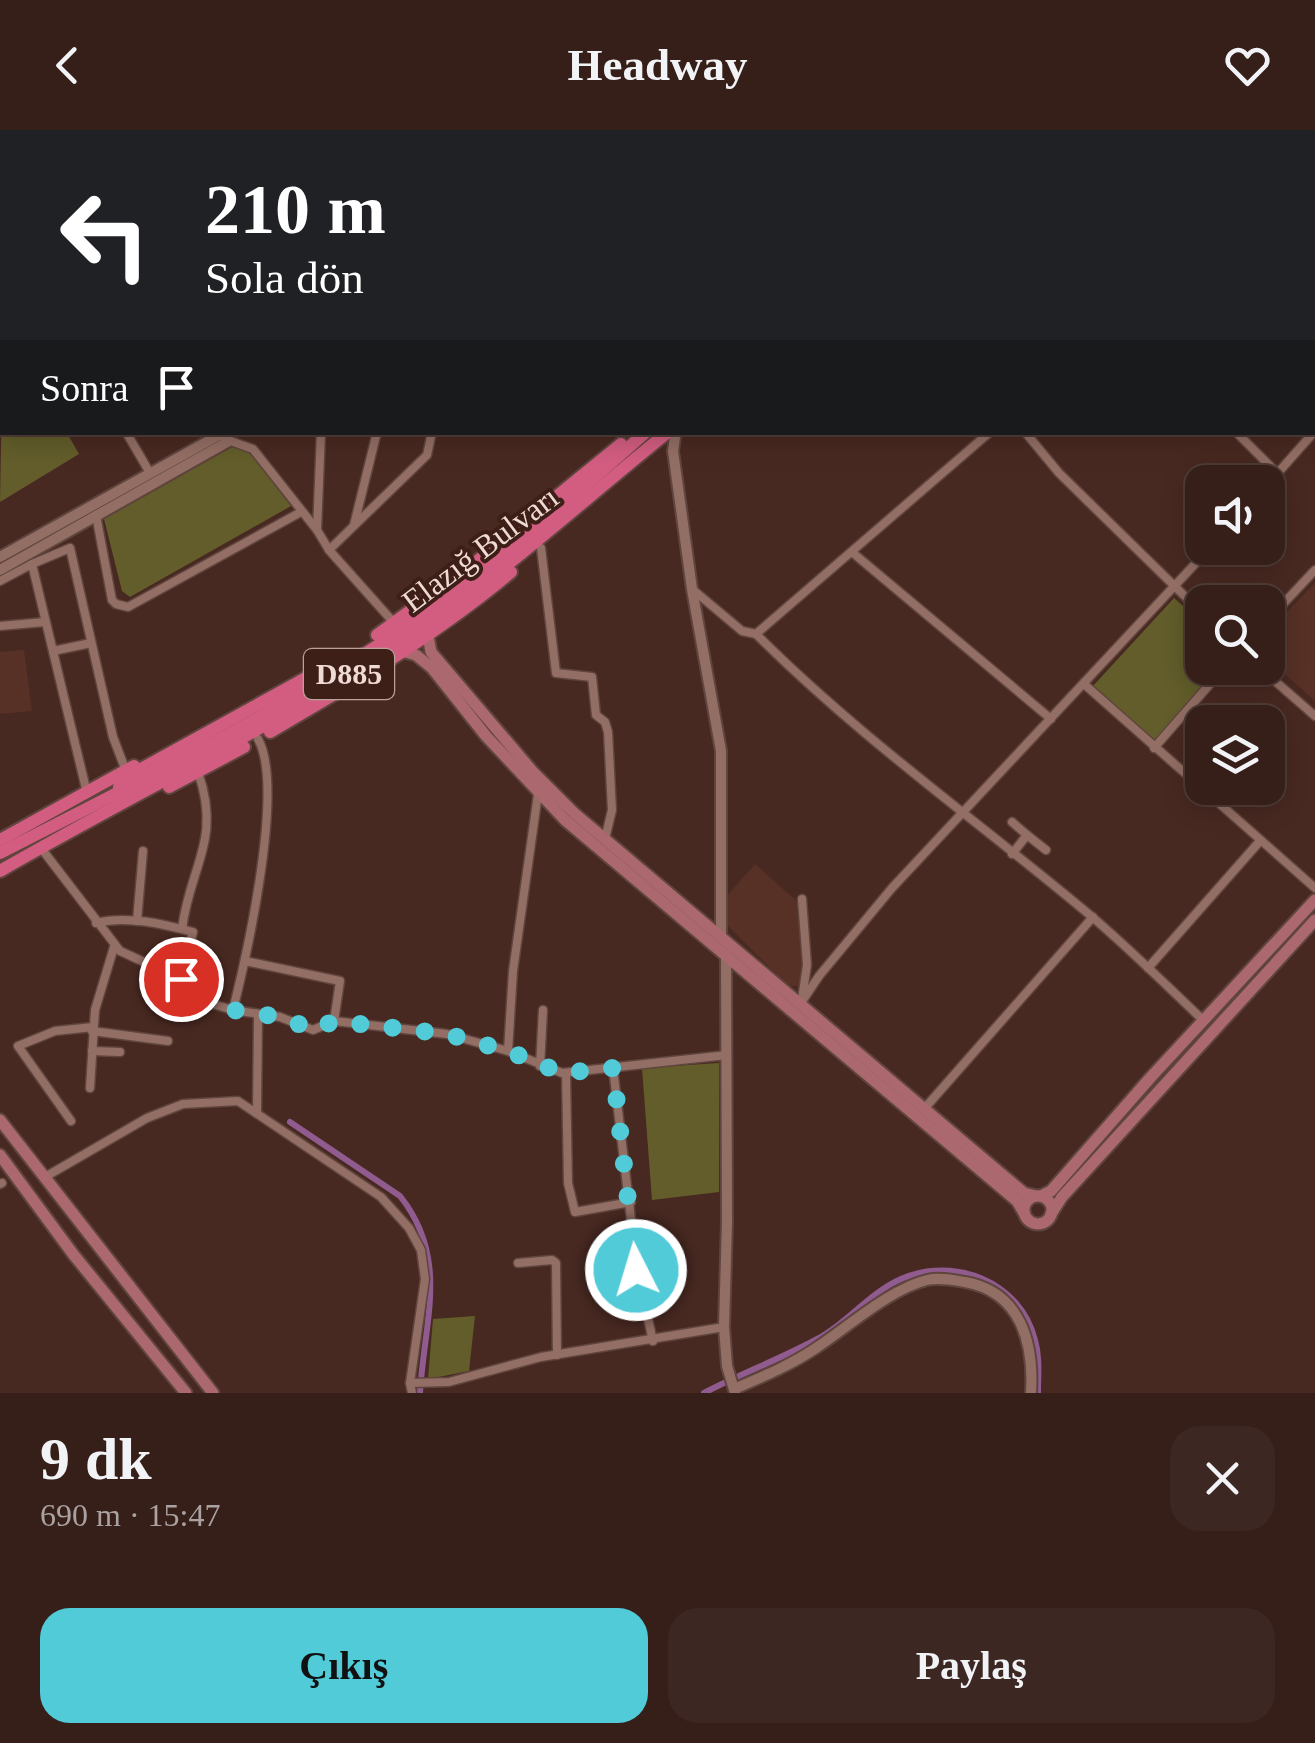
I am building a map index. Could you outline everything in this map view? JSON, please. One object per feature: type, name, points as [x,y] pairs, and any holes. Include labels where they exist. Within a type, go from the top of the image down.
[{"type":"highway","points":[[114,801],[132,774],[336,662],[394,624],[554,502],[631,435]]},
{"type":"highway","name":"Elazığ Bulvarı","points":[[0,870],[328,678],[397,633],[480,574],[642,435]]},
{"type":"highway","points":[[114,801],[162,790],[198,772],[405,652],[462,613],[672,440]]},
{"type":"highway","name":"Elazığ Bulvarı","points":[[0,853],[254,732],[415,634],[672,440]]},
{"type":"highway","points":[[0,840],[142,761],[164,757]]},
{"type":"main road","points":[[428,636],[431,652],[533,772],[605,839],[1024,1193],[1048,1201],[1051,1214]]},
{"type":"main road","points":[[405,652],[416,655],[432,668],[538,794],[1017,1202],[1028,1220],[1037,1224],[1046,1222],[1083,1173],[1315,920]]},
{"type":"main road","points":[[1024,1213],[1025,1204],[1052,1190],[1315,900]]},
{"type":"main road","points":[[0,1120],[214,1393]]},
{"type":"main road","points":[[0,1155],[64,1242],[186,1393]]},
{"type":"main road","points":[[64,1242],[85,1229]]},
{"type":"street","points":[[128,435],[150,473]]},
{"type":"street","points":[[317,530],[321,435]]},
{"type":"street","points":[[353,527],[376,435]]},
{"type":"street","points":[[329,550],[427,455],[431,435]]},
{"type":"street","points":[[756,634],[987,435]]},
{"type":"street","points":[[1027,435],[1059,474],[1185,596]]},
{"type":"street","points":[[1239,435],[1269,465]]},
{"type":"street","points":[[1284,465],[1311,435]]},
{"type":"street","points":[[0,570],[222,436]]},
{"type":"street","points":[[0,557],[222,436],[253,449],[329,550],[394,624]]},
{"type":"street","points":[[672,440],[692,589],[721,750],[722,935]]},
{"type":"street","points":[[96,515],[112,600],[128,607],[301,512]]},
{"type":"street","points":[[0,581],[70,548],[113,737],[126,770]]},
{"type":"street","points":[[541,548],[556,674],[592,677],[596,715],[605,722],[608,732],[612,810],[605,839]]},
{"type":"street","points":[[853,552],[1052,719]]},
{"type":"street","points":[[32,564],[87,793]]},
{"type":"street","points":[[801,1003],[818,976],[892,888],[1194,565]]},
{"type":"street","points":[[1285,602],[1315,570]]},
{"type":"street","points":[[692,589],[742,631],[756,634],[804,682],[1093,917],[1204,1021]]},
{"type":"street","points":[[0,626],[45,622]]},
{"type":"street","points":[[53,651],[91,643]]},
{"type":"street","points":[[1084,684],[1315,888]]},
{"type":"street","points":[[1154,748],[1209,685]]},
{"type":"street","points":[[1279,685],[1315,716]]},
{"type":"street","points":[[233,1010],[245,962],[270,791],[268,767],[258,740]]},
{"type":"street","points":[[182,929],[192,878],[206,843],[208,816],[198,772]]},
{"type":"street","points":[[508,1051],[513,972],[538,794]]},
{"type":"street","points":[[1012,822],[1046,850]]},
{"type":"street","points":[[1012,854],[1027,835]]},
{"type":"street","points":[[1148,968],[1260,841]]},
{"type":"street","points":[[40,848],[114,948],[181,979],[199,1000],[280,1018],[314,1030],[334,1021],[447,1034],[566,1073],[727,1055]]},
{"type":"street","points":[[137,921],[143,851]]},
{"type":"street","points":[[801,1003],[807,965],[802,899]]},
{"type":"street","points":[[924,1110],[1093,917]]},
{"type":"street","points":[[96,923],[137,921],[194,935],[181,979]]},
{"type":"street","points":[[90,1088],[92,1029],[114,948]]},
{"type":"street","points":[[726,955],[724,1327],[732,1390],[802,1357],[906,1289],[940,1279],[990,1290],[1014,1310],[1030,1347],[1032,1393]]},
{"type":"street","points":[[245,962],[340,982],[334,1021]]},
{"type":"street","points":[[540,1066],[543,1010]]},
{"type":"street","points":[[257,1113],[258,1015]]},
{"type":"street","points":[[71,1121],[18,1046],[55,1032],[92,1029],[168,1041]]},
{"type":"street","points":[[92,1051],[120,1052]]},
{"type":"street","points":[[613,1068],[636,1270],[653,1340]]},
{"type":"street","points":[[566,1073],[572,1208],[575,1212],[630,1202]]},
{"type":"street","points":[[45,1177],[134,1125],[183,1104],[238,1101],[381,1197],[415,1237],[425,1279],[415,1386],[449,1382],[557,1355],[724,1327]]},
{"type":"street","points":[[518,1262],[556,1263],[557,1355]]},
{"type":"street","points":[[542,1328],[556,1329]]},
{"type":"shaded area","points":[[1,435],[68,435],[79,454],[0,502]]},
{"type":"shaded area","points":[[234,446],[245,447],[291,506],[130,597],[122,591],[104,519]]},
{"type":"shaded area","points":[[1315,583],[1315,701],[1285,674],[1285,614]]},
{"type":"shaded area","points":[[1174,598],[1185,608],[1185,685],[1205,685],[1155,741],[1093,686]]},
{"type":"shaded area","points":[[24,650],[32,711],[0,714],[0,652]]},
{"type":"shaded area","points":[[755,864],[800,904],[804,986],[788,986],[728,926],[726,897]]},
{"type":"shaded area","points":[[719,1063],[719,1192],[652,1200],[642,1068]]},
{"type":"shaded area","points":[[475,1316],[469,1371],[428,1379],[433,1319]]},
{"type":"waterway","points":[[290,1122],[400,1196],[415,1220],[425,1243],[430,1291],[420,1393]]},
{"type":"waterway","points":[[704,1393],[821,1337],[901,1279],[942,1271],[982,1279],[1015,1302],[1035,1340],[1038,1393]]},
{"type":"route","points":[[181,979],[199,1000],[292,1021],[314,1030],[334,1021],[447,1034],[508,1051],[562,1073],[613,1068],[636,1270]]}]
